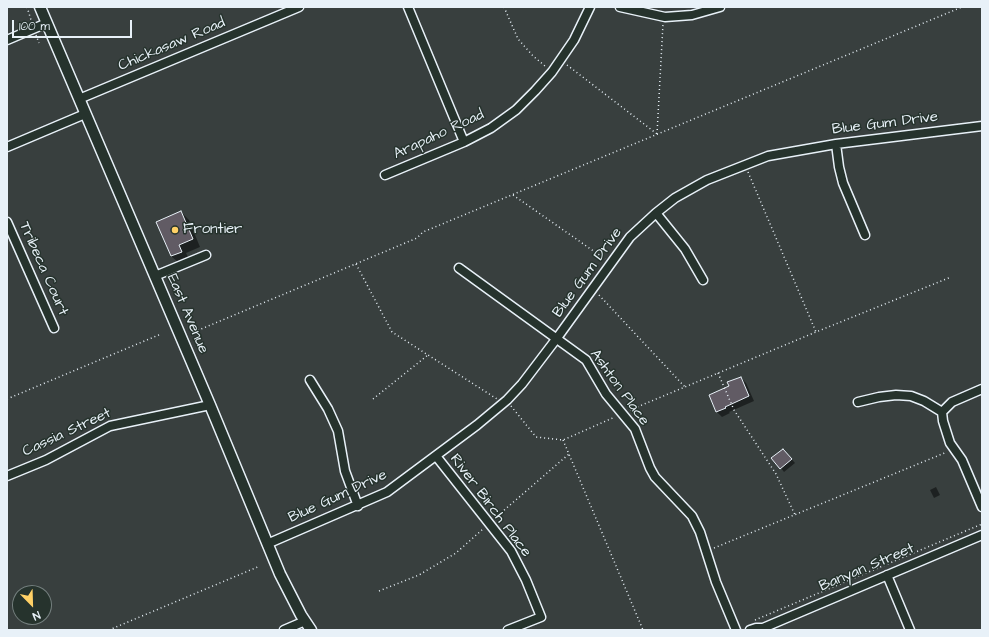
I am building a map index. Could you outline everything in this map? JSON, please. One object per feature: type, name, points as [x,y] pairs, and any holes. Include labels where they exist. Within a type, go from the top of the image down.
[{"type":"main road","name":"East Avenue","points":[[40,7],[210,405],[280,574],[311,630]]},
{"type":"street","name":"Chickasaw Road","points":[[79,99],[299,7]]},
{"type":"street","points":[[408,7],[464,142]]},
{"type":"street","name":"Arapaho Road","points":[[385,175],[464,142],[491,128],[516,110],[535,92],[552,72],[574,40],[590,7]]},
{"type":"street","points":[[620,7],[663,16],[692,15],[720,7]]},
{"type":"street","points":[[7,40],[47,22]]},
{"type":"street","points":[[7,147],[85,114]]},
{"type":"street","name":"Blue Gum Drive","points":[[267,544],[358,506],[387,492],[506,402],[522,384],[557,338],[630,237],[675,198],[707,180],[768,156],[836,144],[982,126]]},
{"type":"street","points":[[836,144],[843,183],[865,235]]},
{"type":"street","points":[[656,213],[685,249],[703,280]]},
{"type":"street","name":"Tribeca Court","points":[[7,222],[54,328]]},
{"type":"street","points":[[155,276],[206,255]]},
{"type":"street","name":"Ashton Place","points":[[459,268],[586,360],[606,394],[635,429],[655,477],[692,516],[700,532],[716,582],[736,630]]},
{"type":"street","points":[[310,380],[328,408],[338,431],[345,471],[358,506]]},
{"type":"street","points":[[942,412],[952,402],[982,390]]},
{"type":"street","points":[[858,402],[879,397],[911,396],[924,401],[942,412]]},
{"type":"street","name":"Cassia Street","points":[[7,476],[46,460],[110,426],[210,405]]},
{"type":"street","points":[[942,412],[943,421],[950,443],[962,460],[982,507]]},
{"type":"street","name":"River Birch Place","points":[[436,456],[514,557],[526,580],[541,617],[508,630]]},
{"type":"street","name":"Banyan Street","points":[[750,626],[762,629],[982,535]]},
{"type":"street","points":[[886,575],[910,630]]},
{"type":"street","points":[[284,630],[305,621]]},
{"type":"path","points":[[504,7],[518,39],[533,56],[552,72]]},
{"type":"path","points":[[194,332],[417,238],[423,232],[962,7]]},
{"type":"path","points":[[657,134],[663,16]]},
{"type":"path","points":[[560,60],[657,134]]},
{"type":"path","points":[[745,165],[816,332]]},
{"type":"path","points":[[512,195],[611,264]]},
{"type":"path","points":[[356,264],[392,332],[506,402],[536,437],[563,440],[718,373],[951,277]]},
{"type":"path","points":[[593,289],[685,387]]},
{"type":"path","points":[[7,399],[161,334]]},
{"type":"path","points":[[373,399],[428,355]]},
{"type":"path","points":[[718,373],[734,410],[776,474],[795,515]]},
{"type":"path","points":[[563,440],[643,630]]},
{"type":"path","points":[[707,551],[954,449]]},
{"type":"path","points":[[379,591],[419,575],[456,553],[569,454]]},
{"type":"path","points":[[750,626],[982,524]]},
{"type":"path","points":[[109,630],[260,566]]},
{"type":"building","name":"Frontier","points":[[181,211],[193,239],[179,245],[182,252],[171,256],[156,222]]},
{"type":"building","points":[[741,377],[749,396],[716,412],[709,395],[729,386],[727,382]]},
{"type":"building","points":[[783,449],[792,459],[780,469],[771,458]]},
{"type":"place","name":"Frontier","points":[[175,230]]}]
